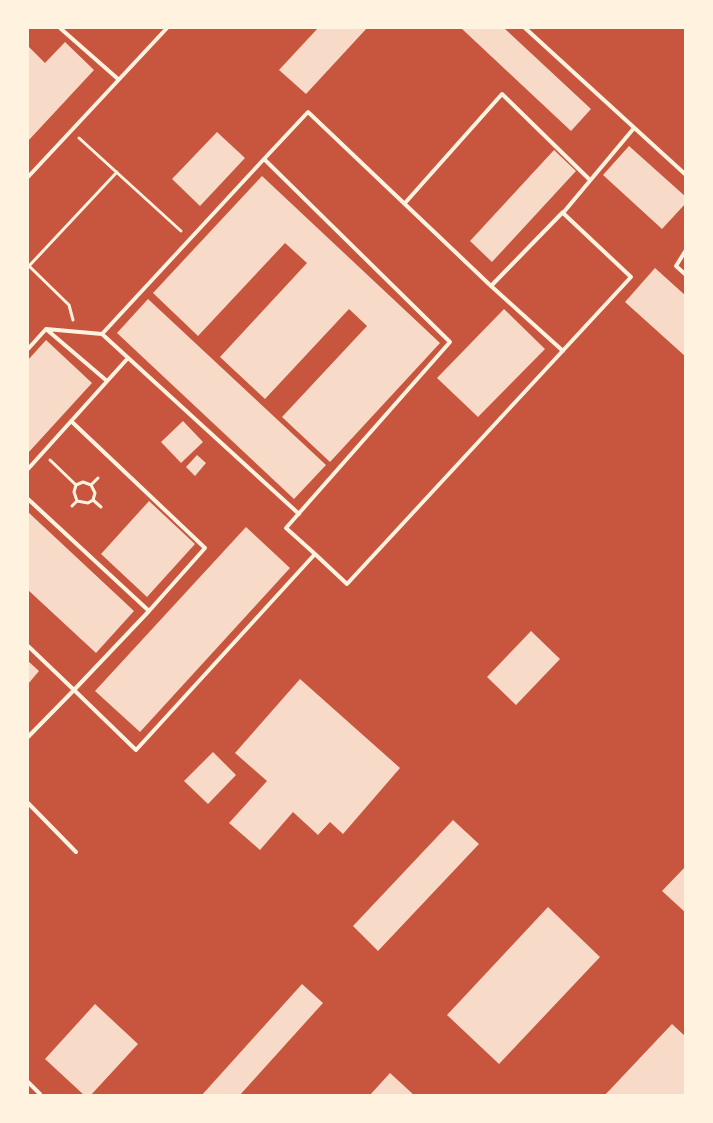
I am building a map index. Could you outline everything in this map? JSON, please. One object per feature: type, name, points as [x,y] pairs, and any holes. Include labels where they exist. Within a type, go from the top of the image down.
[{"type":"lane","points":[[60,28],[118,79]]},
{"type":"lane","points":[[28,178],[167,28]]},
{"type":"lane","points":[[525,28],[686,175]]},
{"type":"lane","points":[[406,203],[502,94],[590,180]]},
{"type":"lane","points":[[102,334],[308,112],[406,203],[491,286],[563,351]]},
{"type":"lane","points":[[491,286],[566,210],[634,128]]},
{"type":"lane","points":[[264,159],[450,342],[286,528],[347,584],[632,277],[563,213],[566,210]]},
{"type":"lane","points":[[686,250],[676,266],[686,275]]},
{"type":"lane","points":[[46,328],[102,334],[300,514]]},
{"type":"lane","points":[[28,349],[46,328]]},
{"type":"lane","points":[[46,328],[107,381]]},
{"type":"lane","points":[[28,469],[128,358]]},
{"type":"lane","points":[[28,737],[149,611],[206,548],[71,421]]},
{"type":"lane","points":[[28,499],[149,611]]},
{"type":"lane","points":[[28,646],[136,750],[316,554]]},
{"type":"lane","points":[[28,803],[76,852]]},
{"type":"lane","points":[[28,1082],[40,1094],[38,1096]]},
{"type":"path","points":[[71,130],[190,238]]},
{"type":"path","points":[[77,331],[69,305],[28,265],[117,172]]},
{"type":"path","points":[[43,452],[76,485]]},
{"type":"path","points":[[92,485],[98,478]]},
{"type":"path","points":[[76,485],[84,482],[92,485],[95,493],[93,500],[88,503],[77,501]]},
{"type":"path","points":[[76,485],[74,492],[77,501]]},
{"type":"path","points":[[93,500],[101,507]]},
{"type":"path","points":[[72,506],[77,501]]},
{"type":"building","points":[[318,28],[367,28],[306,94],[279,70]]},
{"type":"building","points":[[461,28],[504,28],[591,109],[571,131]]},
{"type":"building","points":[[65,42],[94,70],[28,141],[28,46],[45,63]]},
{"type":"building","points":[[217,132],[245,158],[200,206],[172,179]]},
{"type":"building","points":[[629,146],[686,197],[686,203],[662,229],[603,175]]},
{"type":"building","points":[[554,150],[576,171],[492,262],[470,241]]},
{"type":"building","points":[[262,176],[440,343],[330,462],[282,417],[367,326],[349,309],[265,399],[220,357],[307,263],[285,243],[198,336],[153,293]]},
{"type":"building","points":[[655,268],[686,296],[686,357],[625,302]]},
{"type":"building","points":[[148,299],[326,465],[294,499],[117,333]]},
{"type":"building","points":[[504,309],[545,349],[478,417],[437,378]]},
{"type":"building","points":[[46,340],[92,383],[28,453],[28,360]]},
{"type":"building","points":[[183,421],[203,442],[181,463],[161,442]]},
{"type":"building","points":[[197,455],[206,463],[195,476],[186,467]]},
{"type":"building","points":[[149,501],[195,544],[147,597],[101,554]]},
{"type":"building","points":[[28,512],[134,611],[96,653],[28,590]]},
{"type":"building","points":[[246,527],[290,568],[140,732],[95,691]]},
{"type":"building","points":[[531,631],[560,659],[516,705],[487,677]]},
{"type":"building","points":[[28,661],[39,671],[28,684]]},
{"type":"building","points":[[300,679],[400,768],[343,834],[330,822],[318,835],[293,812],[260,850],[229,823],[267,781],[235,753]]},
{"type":"building","points":[[213,752],[236,775],[208,804],[184,781]]},
{"type":"building","points":[[453,820],[479,844],[378,951],[353,926]]},
{"type":"building","points":[[686,866],[686,913],[662,891]]},
{"type":"building","points":[[548,907],[600,957],[499,1064],[447,1015]]},
{"type":"building","points":[[302,984],[323,1003],[239,1096],[201,1096]]},
{"type":"building","points":[[95,1004],[138,1044],[90,1096],[85,1096],[45,1059]]},
{"type":"building","points":[[672,1024],[686,1037],[686,1096],[604,1096]]},
{"type":"building","points":[[390,1073],[415,1096],[369,1096]]}]
